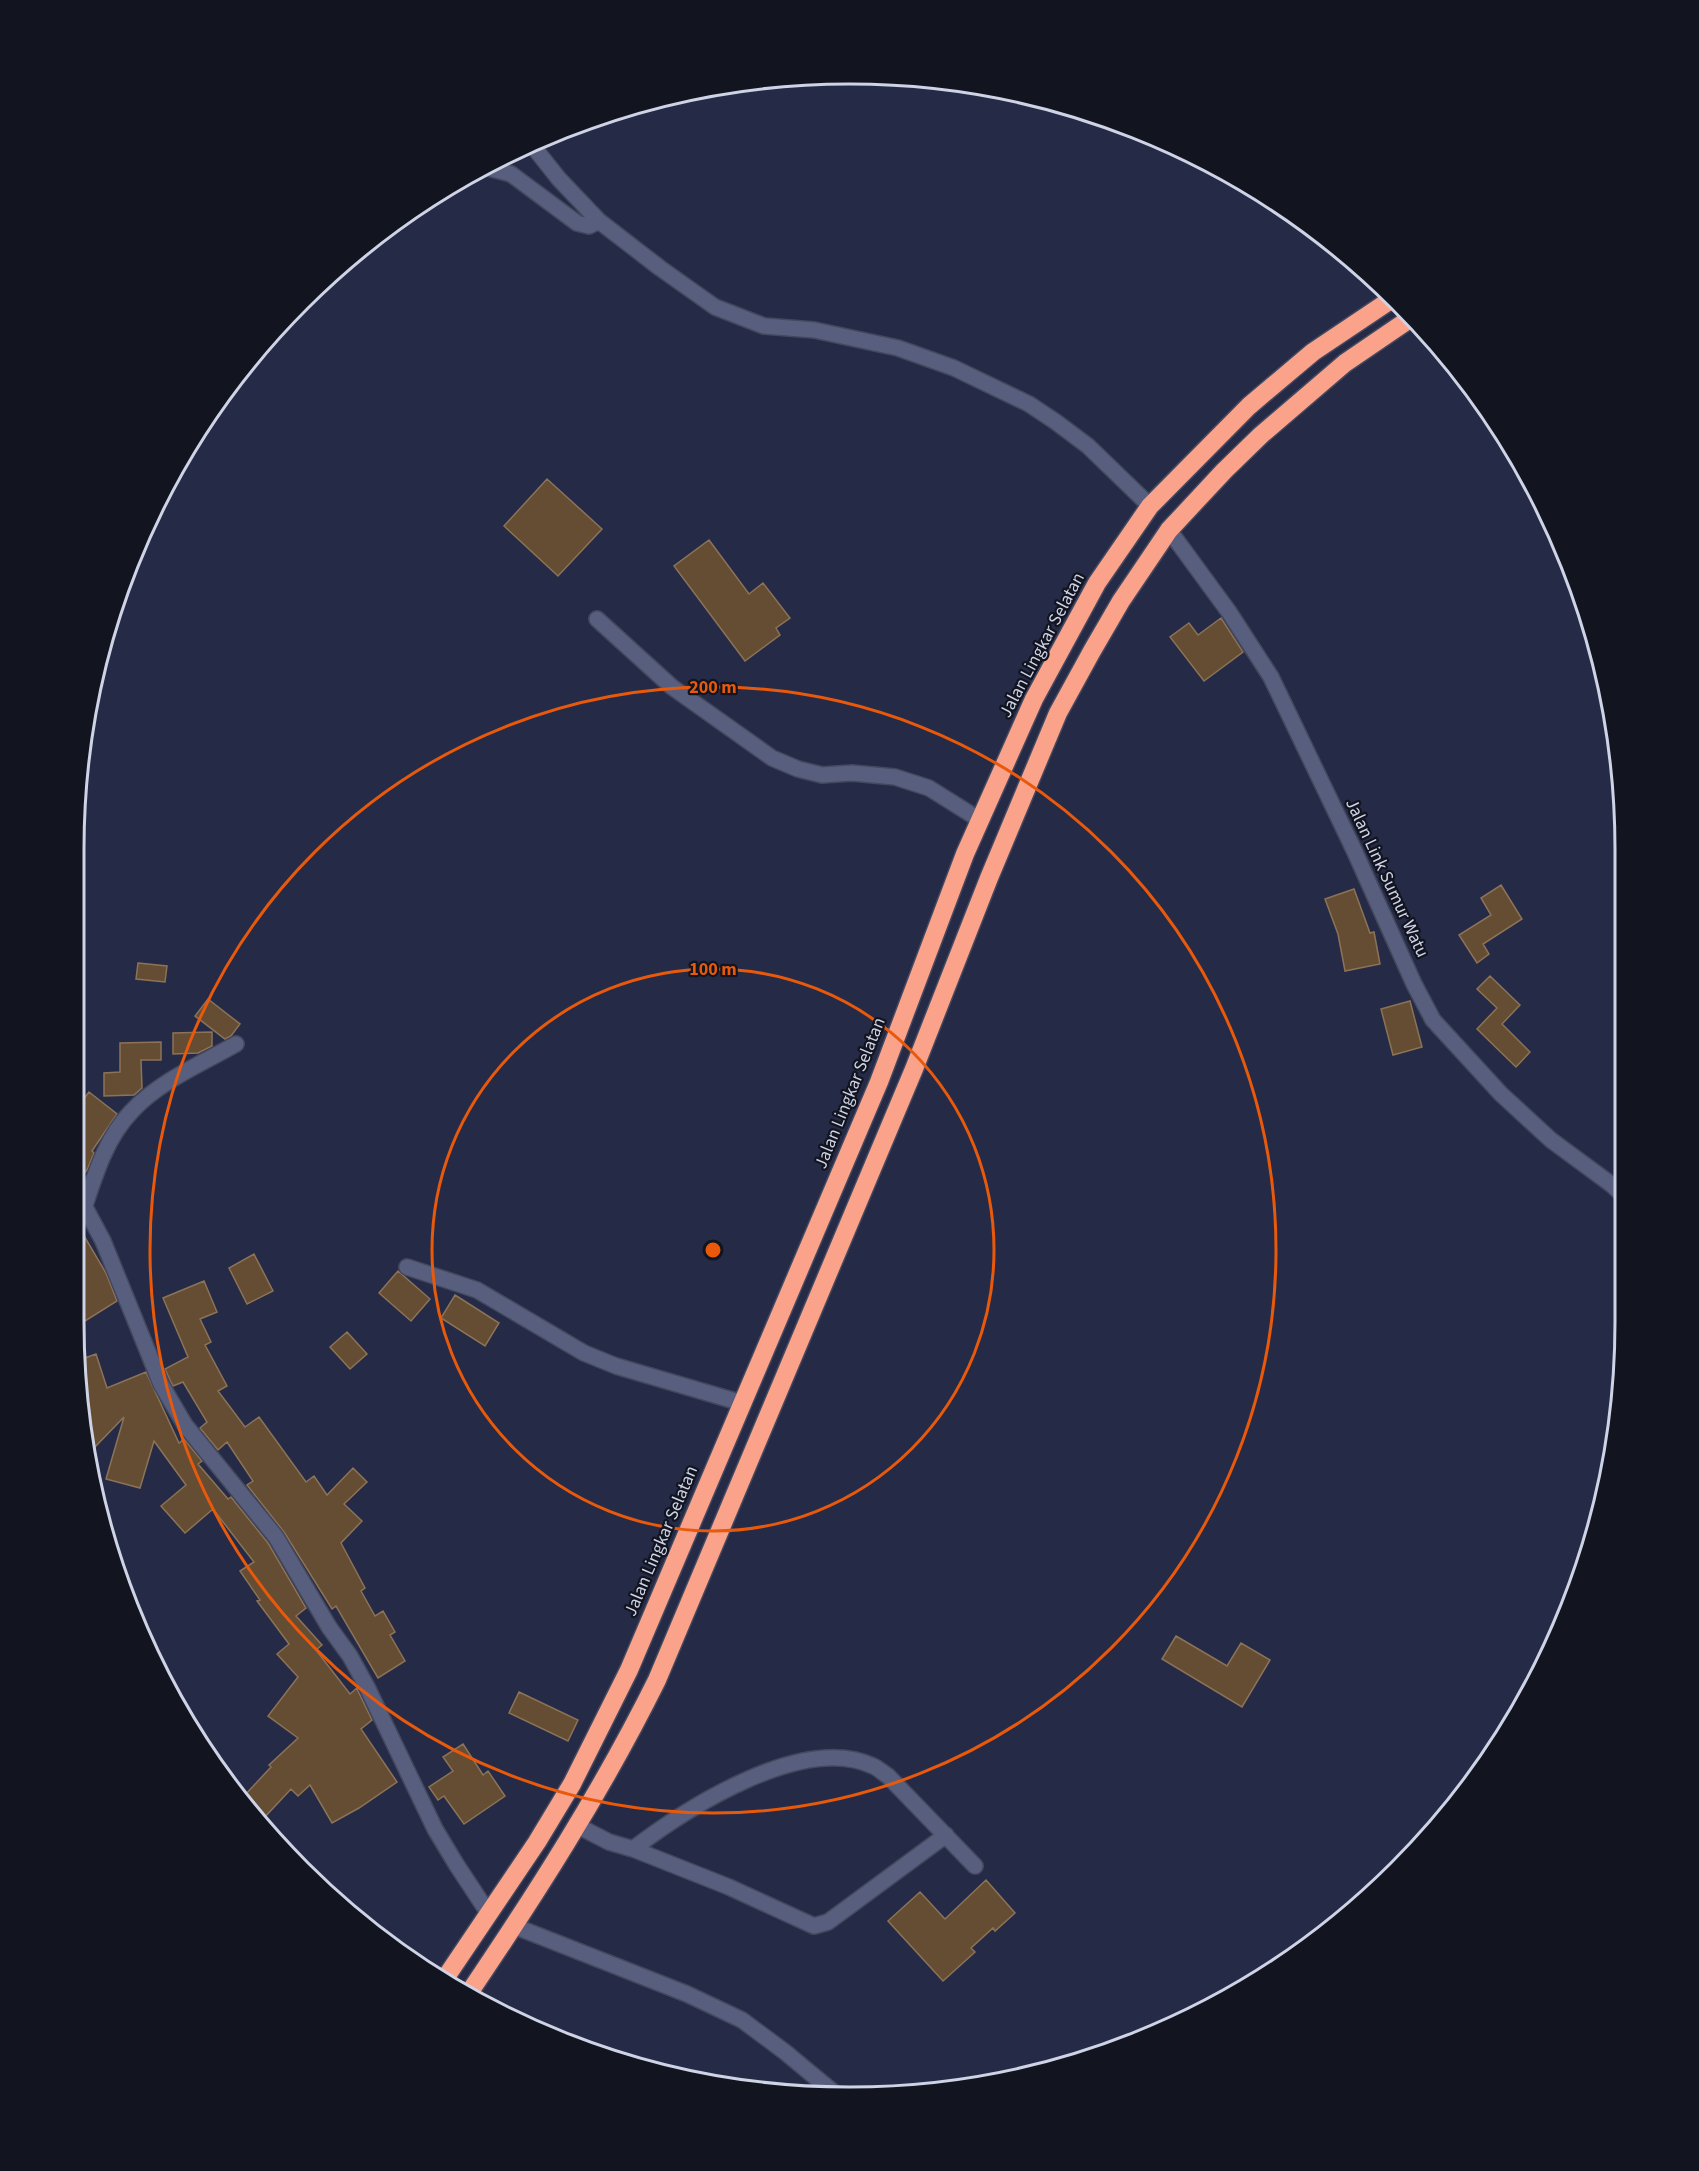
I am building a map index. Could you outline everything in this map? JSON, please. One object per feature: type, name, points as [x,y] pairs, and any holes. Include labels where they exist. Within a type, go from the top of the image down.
[{"type":"highway","name":"Jalan Lingkar Selatan","points":[[449,1973],[572,1785],[629,1670],[879,1082],[965,854],[1034,699],[1097,583],[1150,506],[1250,406],[1313,352],[1386,303]]},
{"type":"highway","points":[[473,1987],[578,1826],[632,1731],[657,1680],[914,1069],[988,878],[1058,713],[1080,672],[1121,601],[1169,530],[1224,471],[1308,393],[1345,363],[1404,323]]},
{"type":"highway","points":[[1055,660],[1080,672]]},
{"type":"street","points":[[537,151],[559,179],[599,221],[715,307],[764,326],[814,330],[898,348],[954,368],[1029,404],[1088,446],[1150,506]]},
{"type":"street","points":[[497,170],[511,174],[577,223],[589,226],[599,221]]},
{"type":"street","name":"Jalan Link Sumur Watu","points":[[1169,530],[1229,612],[1270,677],[1433,1020],[1472,1065],[1551,1140],[1615,1188]]},
{"type":"street","points":[[597,619],[672,687],[772,758],[798,770],[822,775],[852,773],[895,777],[929,788],[980,820]]},
{"type":"street","points":[[84,1195],[104,1153],[129,1113],[161,1088],[236,1044]]},
{"type":"street","points":[[84,1212],[103,1240],[171,1404],[185,1425],[276,1537],[329,1627],[350,1656],[435,1829],[489,1914]]},
{"type":"street","points":[[407,1267],[477,1290],[584,1353],[616,1366],[742,1403]]},
{"type":"street","points":[[633,1849],[674,1819],[715,1794],[789,1764],[828,1759],[848,1760],[873,1766],[888,1776],[975,1866]]},
{"type":"street","points":[[578,1826],[609,1842],[633,1849],[729,1887],[814,1926],[828,1922],[946,1835]]},
{"type":"street","points":[[514,1926],[687,1994],[742,2020],[826,2086]]},
{"type":"building","points":[[547,479],[602,529],[558,576],[504,526]]},
{"type":"building","points":[[709,540],[749,594],[763,583],[790,618],[776,628],[780,635],[745,661],[674,566]]},
{"type":"building","points":[[1221,618],[1243,652],[1204,681],[1170,637],[1189,623],[1198,635]]},
{"type":"building","points":[[1501,885],[1522,919],[1483,944],[1489,954],[1477,963],[1459,935],[1491,915],[1481,898]]},
{"type":"building","points":[[1354,889],[1370,933],[1374,932],[1380,964],[1345,971],[1338,934],[1325,899]]},
{"type":"building","points":[[138,963],[167,966],[165,982],[136,979]]},
{"type":"building","points":[[1490,976],[1520,1005],[1502,1024],[1530,1052],[1516,1067],[1477,1029],[1497,1008],[1477,989]]},
{"type":"building","points":[[208,999],[240,1024],[231,1036],[225,1039],[195,1016]]},
{"type":"building","points":[[1410,1001],[1422,1047],[1393,1055],[1381,1009]]},
{"type":"building","points":[[212,1032],[212,1046],[198,1053],[173,1054],[173,1033]]},
{"type":"building","points":[[161,1042],[161,1060],[141,1060],[142,1088],[134,1095],[104,1096],[104,1073],[120,1072],[120,1043]]},
{"type":"building","points":[[89,1092],[117,1114],[92,1151],[94,1153],[84,1173],[84,1098]]},
{"type":"building","points":[[84,1236],[106,1273],[117,1301],[84,1322]]},
{"type":"building","points":[[254,1254],[273,1291],[247,1304],[229,1268]]},
{"type":"building","points":[[398,1271],[430,1299],[411,1321],[379,1293]]},
{"type":"building","points":[[204,1281],[217,1312],[200,1319],[211,1342],[205,1345],[227,1386],[218,1391],[245,1427],[259,1417],[306,1482],[314,1476],[327,1495],[353,1468],[367,1482],[344,1504],[362,1521],[341,1543],[365,1588],[361,1591],[375,1616],[383,1611],[395,1632],[390,1635],[405,1661],[378,1678],[336,1606],[332,1609],[284,1532],[247,1485],[253,1481],[227,1442],[218,1450],[200,1428],[207,1422],[183,1382],[173,1386],[165,1369],[188,1357],[163,1298]]},
{"type":"building","points":[[455,1295],[499,1323],[485,1346],[441,1318]]},
{"type":"building","points":[[347,1332],[367,1354],[350,1369],[330,1347]]},
{"type":"building","points":[[96,1354],[107,1388],[146,1372],[179,1443],[184,1439],[202,1461],[198,1464],[228,1499],[231,1497],[268,1543],[306,1608],[296,1616],[322,1645],[316,1650],[350,1694],[357,1688],[372,1720],[361,1729],[397,1782],[359,1808],[332,1823],[310,1785],[298,1796],[291,1789],[266,1816],[246,1793],[271,1767],[269,1765],[298,1738],[268,1716],[298,1677],[277,1654],[289,1644],[257,1601],[260,1600],[240,1571],[254,1562],[213,1509],[185,1533],[161,1506],[186,1485],[154,1441],[140,1488],[106,1479],[124,1417],[95,1447],[85,1358]]},
{"type":"building","points":[[1176,1636],[1227,1666],[1241,1643],[1270,1660],[1242,1707],[1162,1659]]},
{"type":"building","points":[[519,1692],[578,1720],[568,1741],[509,1713]]},
{"type":"building","points":[[463,1744],[483,1775],[488,1771],[505,1796],[464,1824],[444,1796],[438,1800],[429,1787],[453,1771],[443,1757]]},
{"type":"building","points":[[986,1880],[1015,1913],[995,1931],[993,1928],[971,1948],[975,1952],[943,1981],[888,1921],[920,1892],[945,1919]]}]
